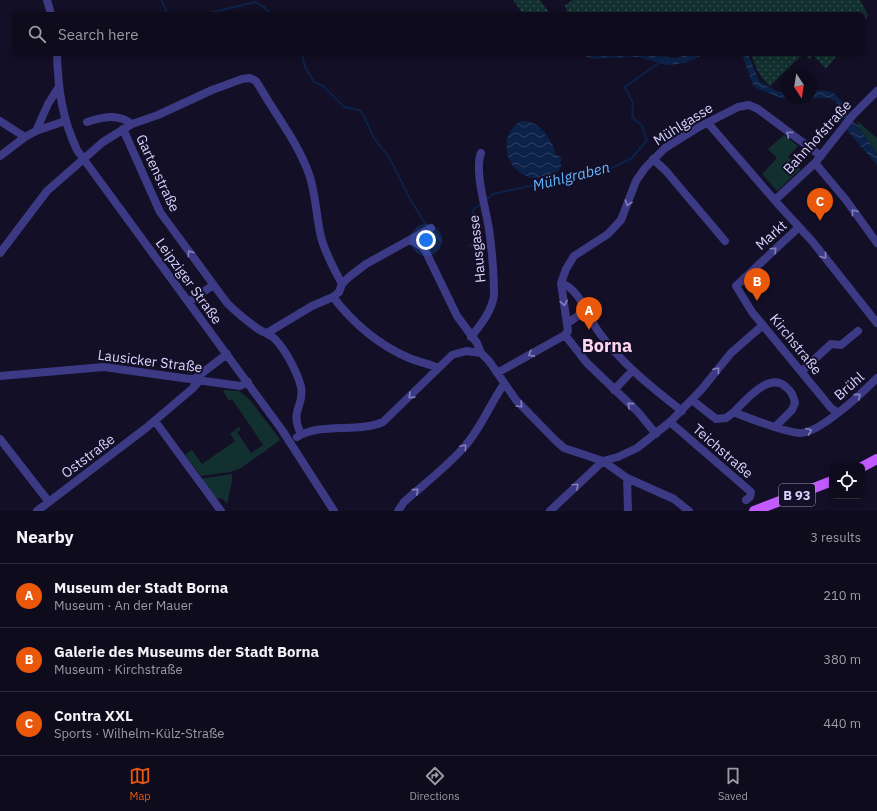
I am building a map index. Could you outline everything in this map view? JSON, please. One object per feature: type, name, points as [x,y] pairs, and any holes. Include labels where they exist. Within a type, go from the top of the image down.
[{"type":"main road","points":[[865,465],[877,459]]},
{"type":"main road","name":"B 93","points":[[760,510],[829,482]]},
{"type":"street","points":[[47,0],[50,12]]},
{"type":"street","name":"Leipziger Straße","points":[[57,56],[58,88],[65,121],[72,140],[82,158],[248,382],[290,441],[334,511]]},
{"type":"street","points":[[0,253],[47,191],[82,158],[103,142],[132,124],[158,115],[212,90],[242,79],[250,78],[256,81],[295,144],[306,167],[315,196],[318,225],[325,249],[342,284]]},
{"type":"street","points":[[36,131],[48,104],[58,88]]},
{"type":"street","name":"Bahnhofstraße","points":[[775,200],[815,163],[853,115],[877,91]]},
{"type":"street","name":"Mühlgasse","points":[[561,284],[567,268],[574,256],[608,234],[621,220],[636,182],[653,159],[665,148],[708,122],[738,107],[749,105],[758,110],[821,156]]},
{"type":"street","points":[[87,122],[99,118],[113,117],[126,120],[132,124]]},
{"type":"street","points":[[0,121],[25,137]]},
{"type":"street","points":[[0,156],[25,137],[36,131],[65,121]]},
{"type":"street","name":"Markt","points":[[708,122],[799,227],[737,283],[737,290]]},
{"type":"street","name":"Gartenstraße","points":[[123,129],[160,212],[212,285],[239,314],[267,334],[282,349],[300,385],[301,397],[295,415],[297,427],[301,434]]},
{"type":"street","name":"Hausgasse","points":[[471,337],[493,304],[494,273],[478,159],[481,153]]},
{"type":"street","points":[[653,159],[666,171],[725,241]]},
{"type":"street","points":[[815,163],[845,199],[877,243]]},
{"type":"street","points":[[799,227],[812,241],[877,323]]},
{"type":"street","points":[[267,334],[312,306],[333,297],[339,292],[342,284],[366,264],[429,229]]},
{"type":"street","points":[[411,240],[425,250],[457,316],[504,384],[516,400],[564,448],[603,462],[627,478],[674,499],[689,511]]},
{"type":"street","points":[[561,284],[569,287],[592,319],[598,331],[646,384],[682,411]]},
{"type":"street","points":[[497,373],[565,335],[569,328],[561,284]]},
{"type":"street","points":[[190,302],[212,285]]},
{"type":"street","name":"Kirchstraße","points":[[737,290],[763,325],[831,408],[837,412]]},
{"type":"street","points":[[333,297],[361,327],[378,341],[411,359],[438,368]]},
{"type":"street","points":[[568,322],[586,310]]},
{"type":"street","points":[[550,511],[603,462],[637,448],[670,422],[692,400],[731,353],[763,325]]},
{"type":"street","points":[[802,371],[831,344],[841,345],[858,331]]},
{"type":"street","points":[[565,335],[587,363],[638,412],[656,434]]},
{"type":"street","points":[[290,441],[301,434],[314,431],[369,426],[383,422],[452,355],[458,352],[466,351],[482,353]]},
{"type":"street","name":"Oststraße","points":[[37,511],[98,466],[155,421],[192,389],[196,380],[227,354]]},
{"type":"street","name":"Lausicker Straße","points":[[0,376],[104,367],[240,386],[248,382]]},
{"type":"street","points":[[614,390],[633,370]]},
{"type":"street","name":"Brühl","points":[[734,412],[750,419],[776,426],[794,433],[806,432],[827,421],[877,378]]},
{"type":"street","points":[[692,400],[716,420],[726,418],[761,387],[776,382],[782,384],[792,393],[795,403],[792,410],[776,426]]},
{"type":"street","points":[[398,511],[404,502],[466,446],[481,425],[504,384]]},
{"type":"street","points":[[155,421],[222,511]]},
{"type":"street","name":"Teichstraße","points":[[670,422],[751,492],[750,497],[746,500]]},
{"type":"street","points":[[0,439],[48,502]]},
{"type":"street","points":[[627,478],[628,511]]},
{"type":"green space","points":[[513,0],[540,0],[549,12],[522,12]]},
{"type":"green space","points":[[573,0],[860,0],[868,15],[865,19],[865,12],[567,12],[565,5]]},
{"type":"green space","points":[[752,56],[801,56],[789,68],[781,68],[781,75],[770,86],[758,72]]},
{"type":"green space","points":[[814,56],[836,56],[826,69]]},
{"type":"green space","points":[[857,121],[877,138],[877,154],[858,126]]},
{"type":"green space","points":[[784,135],[798,146],[788,157],[801,169],[777,191],[762,174],[777,158],[768,149]]},
{"type":"green space","points":[[223,391],[239,391],[249,399],[280,439],[241,468],[230,472],[201,476],[185,455],[192,450],[202,464],[235,441],[230,434],[239,427],[241,430],[237,432],[251,453],[263,445],[232,399],[229,401]]},
{"type":"green space","points":[[232,474],[227,504],[223,499],[214,498],[199,479]]},
{"type":"water","points":[[585,56],[662,56],[674,58],[683,56],[701,56],[686,63],[668,65],[637,57],[593,59]]},
{"type":"water","points":[[743,56],[749,56],[759,81],[781,92],[781,98],[758,89],[753,85]]},
{"type":"water","points":[[817,91],[826,91],[834,94],[850,110],[847,116],[858,126],[877,154],[877,165],[844,127],[841,122],[842,111],[837,103],[829,98],[817,98]]},
{"type":"water","points":[[521,121],[533,123],[539,127],[552,143],[556,155],[560,156],[562,159],[560,163],[562,166],[554,174],[534,179],[515,168],[510,161],[507,152],[509,135],[513,127]]},
{"type":"waterway","name":"Mühlgraben","points":[[161,0],[167,12]]},
{"type":"waterway","name":"Mühlgraben","points":[[213,12],[255,2],[269,12]]},
{"type":"waterway","name":"Mühlgraben","points":[[302,56],[305,67],[314,82],[323,86],[344,107],[359,110],[363,114],[374,138],[389,157],[410,199],[428,228]]},
{"type":"waterway","name":"Mühlgraben","points":[[486,200],[493,194],[612,168],[632,158],[647,140],[642,126],[632,117],[633,103],[625,87],[660,62]]},
{"type":"waterway","name":"Mühlgraben","points":[[470,246],[476,234],[473,210],[481,204]]},
{"type":"waterway","name":"Mühlgraben","points":[[432,231],[441,241]]},
{"type":"place","name":"Contra XXL","points":[[820,221]]},
{"type":"place","name":"Galerie des Museums der Stadt Borna","points":[[757,301]]},
{"type":"place","name":"Museum der Stadt Borna","points":[[589,330]]},
{"type":"district","name":"Borna","points":[[607,345]]}]
